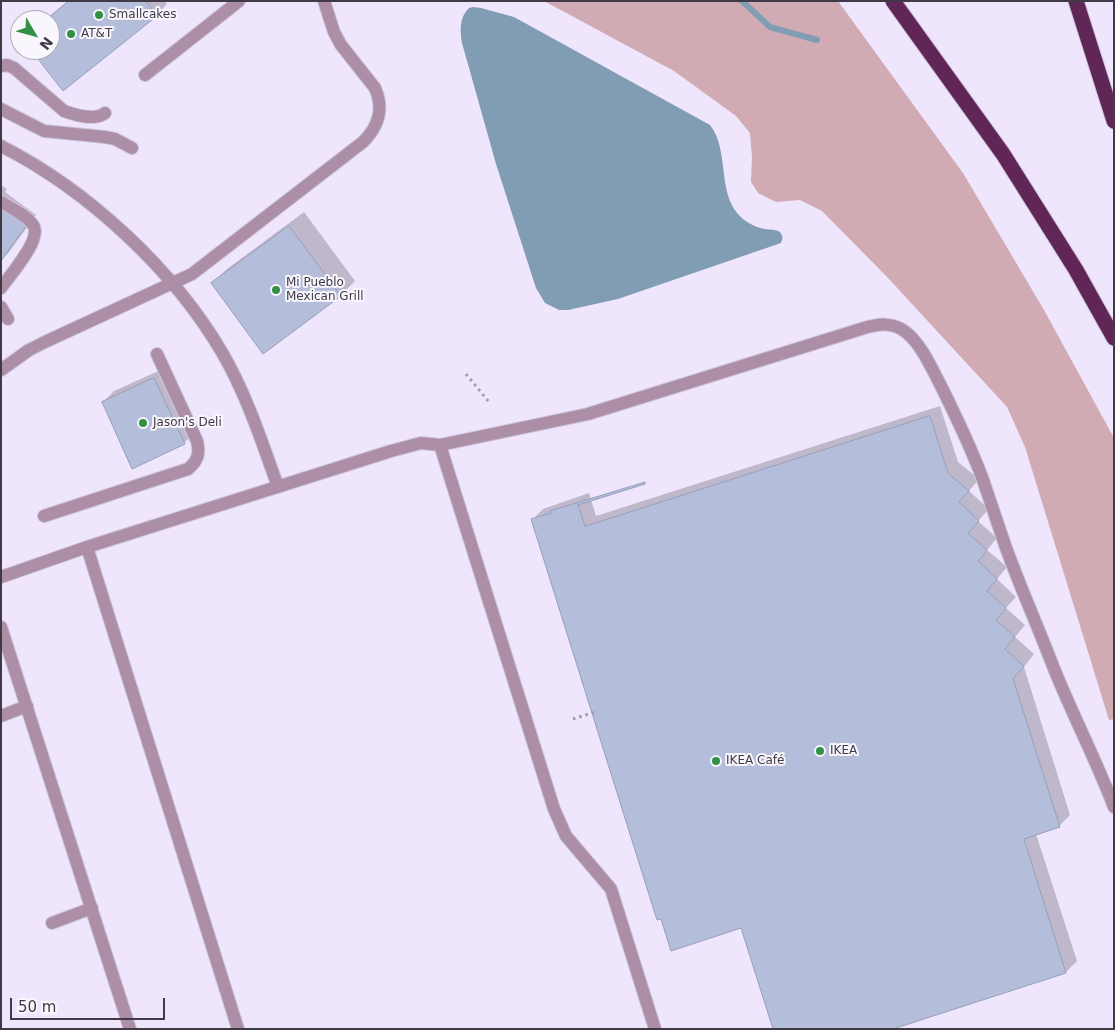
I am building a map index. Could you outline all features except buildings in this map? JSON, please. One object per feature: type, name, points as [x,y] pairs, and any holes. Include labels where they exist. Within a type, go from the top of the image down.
[{"type":"highway","points":[[893,1],[1004,154],[1076,270],[1114,338]]},
{"type":"highway","points":[[1076,1],[1114,121]]},
{"type":"street","points":[[145,75],[239,1]]},
{"type":"street","points":[[1,370],[29,350],[192,274],[363,142],[376,127],[380,111],[378,94],[340,46],[324,1]]},
{"type":"street","points":[[1,66],[7,65],[14,68],[64,111],[95,117],[105,113]]},
{"type":"street","points":[[1,109],[44,131],[105,137],[115,139],[132,148]]},
{"type":"street","points":[[1,146],[43,168],[76,192],[137,246],[172,284],[201,320],[227,362],[252,418],[278,488]]},
{"type":"street","points":[[1,202],[32,224],[35,236],[30,248],[1,288]]},
{"type":"street","points":[[1,307],[8,319]]},
{"type":"street","points":[[1,577],[87,547],[408,446],[421,444],[440,445],[588,414],[878,324],[896,326],[907,332],[916,343],[950,405],[981,476],[1006,547],[1056,672],[1114,807]]},
{"type":"street","points":[[44,516],[188,469],[197,460],[199,453],[197,441],[157,354]]},
{"type":"street","points":[[440,445],[554,809],[566,836],[607,884],[614,895],[655,1029]]},
{"type":"street","points":[[87,547],[238,1029]]},
{"type":"street","points":[[1,627],[130,1029]]},
{"type":"street","points":[[1,716],[27,706]]},
{"type":"street","points":[[52,923],[92,908]]},
{"type":"path","points":[[466,374],[489,402]]},
{"type":"path","points":[[573,719],[598,711]]},
{"type":"shaded area","points":[[544,1],[838,1],[963,173],[1044,310],[1114,438],[1114,719],[1109,720],[1025,447],[1007,407],[888,278],[822,211],[800,200],[776,202],[758,193],[751,182],[752,157],[750,133],[736,116],[674,71]]},
{"type":"water","points":[[473,7],[514,17],[710,125],[720,148],[726,186],[734,209],[743,219],[757,227],[780,232],[782,235],[781,243],[618,299],[568,310],[559,310],[545,303],[536,288],[496,164],[462,43],[461,29],[463,16],[469,8]]},
{"type":"waterway","points":[[742,1],[770,27],[817,40]]},
{"type":"place","name":"Smallcakes","points":[[99,15]]},
{"type":"place","name":"AT&T","points":[[71,34]]},
{"type":"place","name":"Mi Pueblo Mexican Grill","points":[[276,290]]},
{"type":"place","name":"Jason's Deli","points":[[143,423]]},
{"type":"place","name":"IKEA","points":[[820,751]]},
{"type":"place","name":"IKEA Café","points":[[716,761]]}]
